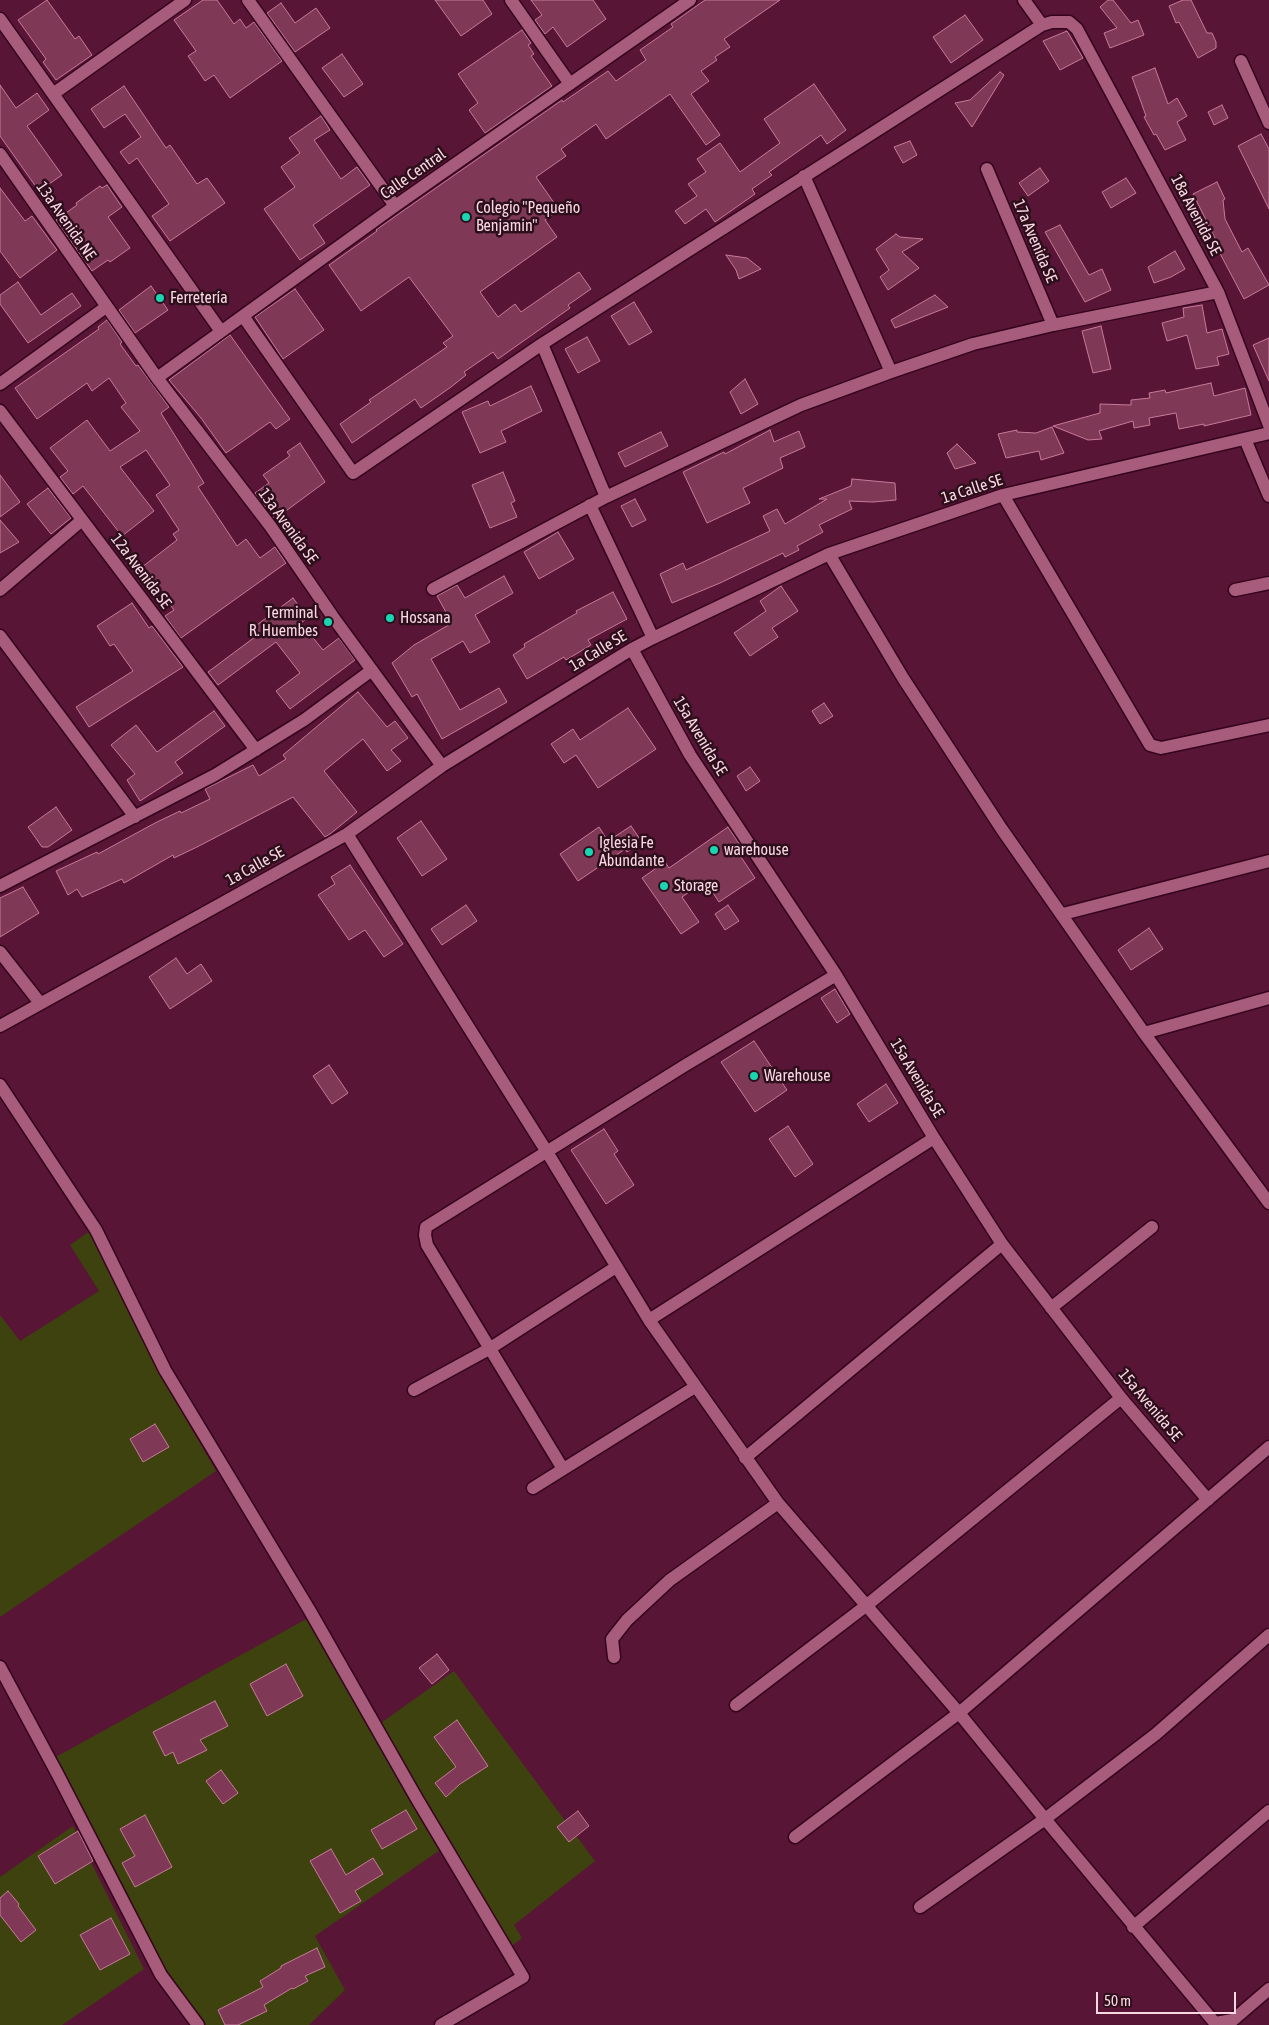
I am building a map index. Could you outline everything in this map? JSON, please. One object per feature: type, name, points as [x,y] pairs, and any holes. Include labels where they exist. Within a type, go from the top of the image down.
[{"type":"street","points":[[53,94],[185,0]]},
{"type":"street","points":[[248,0],[395,206]]},
{"type":"street","points":[[511,0],[570,84]]},
{"type":"street","name":"Calle Central","points":[[157,378],[220,330],[243,316],[395,206],[690,0]]},
{"type":"street","points":[[243,316],[353,473],[542,344],[1042,25],[1024,0]]},
{"type":"street","points":[[0,19],[220,330]]},
{"type":"street","name":"18a Avenida SE","points":[[1042,25],[1060,21],[1069,22],[1077,29],[1218,292],[1269,425]]},
{"type":"street","points":[[1241,61],[1269,123]]},
{"type":"street","name":"13a Avenida NE","points":[[0,154],[106,306]]},
{"type":"street","name":"17a Avenida SE","points":[[987,169],[1052,325]]},
{"type":"street","points":[[804,176],[891,372]]},
{"type":"street","points":[[433,589],[590,504],[801,405],[973,344],[1052,325],[1218,292]]},
{"type":"street","points":[[0,384],[106,306]]},
{"type":"street","name":"13a Avenida SE","points":[[106,306],[157,378],[271,527],[442,766]]},
{"type":"street","points":[[542,344],[606,497]]},
{"type":"street","name":"12a Avenida SE","points":[[0,410],[256,750]]},
{"type":"street","name":"1a Calle SE","points":[[0,1026],[347,834],[442,766],[652,638],[828,554],[1003,495],[1269,434]]},
{"type":"street","points":[[1245,439],[1269,496]]},
{"type":"street","points":[[1003,495],[1150,744],[1161,748],[1269,725]]},
{"type":"street","points":[[590,504],[652,638]]},
{"type":"street","points":[[0,590],[82,520]]},
{"type":"street","points":[[828,554],[903,678],[1001,828],[1063,914],[1144,1033],[1269,1202]]},
{"type":"street","points":[[1235,590],[1269,583]]},
{"type":"street","points":[[0,636],[135,818]]},
{"type":"street","name":"15a Avenida SE","points":[[632,650],[690,755],[836,975],[934,1138],[1002,1244],[1121,1398],[1208,1500]]},
{"type":"street","points":[[0,886],[135,818],[256,750],[304,720],[372,670]]},
{"type":"street","points":[[347,834],[548,1152],[649,1320],[778,1503],[960,1713],[1044,1819],[1215,2023],[1233,2020],[1269,1989]]},
{"type":"street","points":[[1063,914],[1269,861]]},
{"type":"street","points":[[0,952],[40,1003]]},
{"type":"street","points":[[563,1469],[426,1245],[426,1226],[684,1066],[836,975]]},
{"type":"street","points":[[1144,1033],[1269,998]]},
{"type":"street","points":[[0,1085],[96,1230],[165,1370],[310,1611],[417,1799],[523,1977],[442,2025]]},
{"type":"street","points":[[649,1320],[934,1138]]},
{"type":"street","points":[[1050,1308],[1152,1227]]},
{"type":"street","points":[[745,1458],[1002,1244]]},
{"type":"street","points":[[414,1390],[490,1349],[616,1267]]},
{"type":"street","points":[[533,1488],[695,1387]]},
{"type":"street","points":[[736,1705],[866,1605],[1121,1398]]},
{"type":"street","points":[[795,1837],[960,1713],[1269,1447]]},
{"type":"street","points":[[614,1657],[612,1639],[627,1620],[670,1580],[778,1503]]},
{"type":"street","points":[[920,1907],[1044,1819],[1156,1734],[1269,1635]]},
{"type":"street","points":[[0,1667],[58,1774],[161,1975],[198,2025]]},
{"type":"street","points":[[1134,1927],[1269,1811]]},
{"type":"green space","points":[[90,1231],[157,1369],[216,1471],[0,1617],[0,1315],[20,1341],[99,1291],[70,1245]]},
{"type":"green space","points":[[310,1617],[443,1848],[315,1936],[345,1990],[309,2025],[205,2025],[163,1973],[52,1759]]},
{"type":"green space","points":[[454,1671],[595,1861],[514,1925],[522,1938],[505,1951],[378,1725]]},
{"type":"green space","points":[[73,1826],[144,1969],[62,2025],[0,2025],[0,1877]]},
{"type":"building","points":[[47,0],[75,39],[79,36],[92,55],[56,80],[43,62],[46,59],[18,20]]},
{"type":"building","points":[[203,0],[217,0],[234,24],[240,19],[246,28],[254,22],[282,61],[230,98],[214,75],[205,81],[188,56],[196,51],[174,20]]},
{"type":"building","points":[[435,0],[483,0],[492,14],[461,36]]},
{"type":"building","points":[[531,0],[593,0],[606,19],[567,47],[553,27],[545,34],[535,20],[542,15]]},
{"type":"building","points":[[705,0],[780,0],[724,39],[730,47],[715,57],[717,60],[701,71],[709,81],[691,94],[720,135],[706,145],[670,94],[606,139],[596,124],[561,149],[566,156],[536,177],[559,210],[545,220],[557,237],[480,292],[498,317],[515,304],[521,312],[579,272],[591,289],[568,305],[570,308],[498,359],[493,352],[464,372],[466,375],[421,408],[415,399],[352,443],[340,424],[371,402],[369,400],[447,347],[443,343],[453,336],[409,277],[361,311],[329,265],[562,100],[563,102],[608,71],[616,81],[646,60],[640,50],[673,27],[671,24]]},
{"type":"building","points":[[1108,0],[1113,0],[1131,23],[1138,20],[1144,35],[1110,48],[1104,33],[1117,28],[1100,7]]},
{"type":"building","points":[[1183,0],[1191,0],[1207,33],[1212,33],[1216,42],[1216,48],[1198,58],[1179,22],[1176,23],[1169,6]]},
{"type":"building","points":[[281,3],[295,23],[316,8],[330,28],[295,52],[267,13]]},
{"type":"building","points":[[965,15],[983,40],[951,63],[933,37]]},
{"type":"building","points":[[522,30],[531,43],[528,45],[534,54],[531,56],[552,86],[485,133],[469,110],[478,103],[458,74]]},
{"type":"building","points":[[1067,31],[1083,58],[1060,70],[1043,41]]},
{"type":"building","points":[[342,54],[363,84],[344,97],[322,68]]},
{"type":"building","points":[[1155,68],[1168,104],[1177,98],[1187,116],[1177,122],[1186,140],[1165,150],[1144,117],[1146,116],[1132,77]]},
{"type":"building","points":[[1000,72],[1004,75],[972,127],[955,103],[970,100]]},
{"type":"building","points":[[814,84],[846,130],[827,144],[821,135],[769,172],[772,175],[752,189],[755,194],[715,222],[706,209],[685,224],[675,211],[697,196],[688,184],[706,172],[697,159],[720,143],[740,172],[780,143],[764,119]]},
{"type":"building","points":[[0,85],[16,108],[37,93],[49,110],[27,126],[62,175],[39,191],[0,136]]},
{"type":"building","points":[[124,86],[166,148],[170,145],[197,184],[207,178],[225,203],[170,241],[152,216],[169,204],[137,158],[129,164],[120,152],[141,137],[125,114],[104,128],[91,109]]},
{"type":"building","points":[[1222,105],[1228,118],[1214,125],[1208,112]]},
{"type":"building","points":[[321,116],[330,130],[314,140],[341,179],[357,167],[370,185],[313,225],[325,243],[300,260],[264,209],[295,187],[281,167],[300,153],[289,138]]},
{"type":"building","points":[[1261,134],[1269,149],[1269,209],[1238,146]]},
{"type":"building","points":[[910,141],[917,155],[903,163],[894,147]]},
{"type":"building","points":[[1040,168],[1049,181],[1028,196],[1019,183]]},
{"type":"building","points":[[1126,178],[1136,193],[1111,208],[1102,192]]},
{"type":"building","points":[[1217,182],[1225,199],[1223,200],[1225,219],[1242,252],[1248,248],[1269,285],[1244,299],[1215,244],[1217,242],[1193,194]]},
{"type":"building","points":[[107,185],[122,207],[108,217],[130,248],[110,262],[108,260],[92,271],[56,220],[100,186],[102,188]]},
{"type":"building","points":[[0,188],[25,221],[32,216],[57,250],[20,278],[0,251]]},
{"type":"building","points":[[1060,225],[1089,275],[1102,269],[1111,290],[1085,302],[1045,232]]},
{"type":"building","points":[[896,234],[900,237],[923,239],[902,252],[919,268],[888,290],[880,277],[889,270],[876,249]]},
{"type":"building","points":[[1175,251],[1185,269],[1171,277],[1154,283],[1148,267]]},
{"type":"building","points":[[726,255],[747,258],[761,269],[739,279],[736,270]]},
{"type":"building","points":[[18,282],[41,315],[72,293],[81,306],[28,343],[0,304],[0,295]]},
{"type":"building","points":[[151,286],[168,310],[135,333],[119,310]]},
{"type":"building","points":[[295,289],[324,330],[283,359],[255,317]]},
{"type":"building","points":[[935,295],[948,307],[895,328],[891,320]]},
{"type":"building","points":[[634,302],[652,332],[629,345],[611,316]]},
{"type":"building","points":[[1202,305],[1207,333],[1222,329],[1229,354],[1217,357],[1219,365],[1196,369],[1187,335],[1167,341],[1162,323],[1184,317],[1183,308]]},
{"type":"building","points":[[107,320],[122,342],[120,344],[169,407],[161,413],[204,483],[198,487],[237,546],[246,539],[260,558],[275,547],[286,563],[181,638],[165,616],[174,610],[154,584],[149,587],[137,571],[177,540],[173,534],[179,530],[156,495],[170,485],[146,450],[120,467],[154,511],[122,536],[83,486],[73,494],[60,477],[68,471],[50,448],[87,420],[110,451],[140,431],[121,407],[126,403],[109,378],[92,391],[87,383],[37,419],[15,388],[99,329],[98,327]]},
{"type":"building","points":[[1101,326],[1111,369],[1093,373],[1082,331]]},
{"type":"building","points":[[230,335],[290,419],[276,429],[270,422],[226,453],[201,418],[169,380]]},
{"type":"building","points":[[587,337],[600,361],[578,373],[565,349]]},
{"type":"building","points":[[1269,338],[1269,381],[1253,345]]},
{"type":"building","points":[[745,379],[758,404],[741,414],[730,392]]},
{"type":"building","points":[[1211,383],[1214,396],[1245,388],[1251,415],[1204,426],[1204,424],[1179,429],[1176,413],[1149,418],[1150,425],[1134,428],[1133,421],[1099,431],[1102,439],[1088,440],[1053,426],[1100,413],[1100,404],[1131,405],[1131,400],[1150,398],[1149,393],[1165,390],[1166,393]]},
{"type":"building","points":[[531,386],[542,411],[501,431],[506,442],[480,453],[462,412],[488,401],[490,406]]},
{"type":"building","points":[[1052,427],[1064,453],[1041,460],[1039,451],[1006,458],[998,434],[1017,430],[1017,432],[1036,433]]},
{"type":"building","points":[[770,430],[774,442],[799,431],[805,447],[780,458],[783,468],[743,488],[750,503],[707,523],[683,472],[724,452],[725,454]]},
{"type":"building","points":[[661,432],[668,446],[625,467],[618,453]]},
{"type":"building","points":[[300,443],[325,482],[275,519],[255,493],[269,483],[263,475],[290,456],[287,452]]},
{"type":"building","points":[[957,444],[976,463],[955,469],[947,453]]},
{"type":"building","points":[[503,472],[515,501],[511,503],[517,517],[490,528],[472,485]]},
{"type":"building","points":[[0,475],[20,502],[0,517]]},
{"type":"building","points":[[852,479],[895,483],[896,500],[873,502],[849,501],[852,509],[819,525],[823,532],[797,546],[799,550],[785,557],[783,553],[672,603],[660,574],[683,563],[686,570],[770,531],[763,516],[777,509],[785,524],[827,499],[819,499],[851,486]]},
{"type":"building","points":[[48,488],[71,518],[51,534],[27,504]]},
{"type":"building","points":[[635,499],[646,520],[632,527],[621,506]]},
{"type":"building","points":[[0,520],[19,542],[0,553]]},
{"type":"building","points":[[558,532],[574,559],[539,579],[524,552]]},
{"type":"building","points":[[504,576],[513,593],[475,615],[490,642],[470,653],[463,641],[431,659],[460,710],[499,688],[507,702],[442,739],[417,694],[412,697],[392,663],[414,645],[452,623],[437,596],[457,585],[465,598]]},
{"type":"building","points":[[781,586],[798,611],[772,628],[778,637],[750,656],[734,633],[766,611],[760,601]]},
{"type":"building","points":[[613,592],[627,619],[588,640],[591,645],[566,660],[564,657],[527,679],[513,655],[525,647],[524,644],[577,613],[576,611]]},
{"type":"building","points":[[293,598],[308,618],[301,623],[323,650],[339,638],[355,660],[290,709],[276,691],[300,673],[276,642],[218,685],[208,672],[259,634],[254,627]]},
{"type":"building","points":[[132,603],[149,628],[152,626],[183,667],[89,727],[76,707],[133,671],[114,644],[110,646],[97,626]]},
{"type":"building","points":[[358,692],[387,727],[395,721],[408,738],[391,750],[401,761],[387,771],[363,739],[324,771],[357,812],[330,834],[325,837],[293,797],[197,847],[174,858],[173,855],[124,883],[122,879],[82,897],[77,889],[68,895],[56,871],[97,852],[98,854],[155,823],[210,799],[205,789],[253,765],[259,776],[286,759],[283,755]]},
{"type":"building","points":[[824,703],[833,716],[820,724],[812,711]]},
{"type":"building","points":[[628,708],[656,749],[598,788],[576,755],[564,763],[551,744],[573,729],[580,740]]},
{"type":"building","points":[[214,711],[225,726],[175,762],[183,773],[140,801],[127,780],[135,774],[111,745],[136,725],[157,752]]},
{"type":"building","points":[[750,767],[760,781],[746,791],[737,776]]},
{"type":"building","points":[[56,807],[72,830],[48,847],[42,847],[28,827]]},
{"type":"building","points":[[421,821],[447,859],[422,876],[397,838]]},
{"type":"building","points":[[631,826],[642,842],[627,852],[625,849],[578,881],[560,854],[599,827],[608,841]]},
{"type":"building","points":[[728,827],[740,845],[735,848],[755,878],[719,902],[705,881],[682,897],[699,922],[681,934],[642,878],[665,862],[669,868]]},
{"type":"building","points":[[350,865],[403,944],[384,957],[365,930],[349,940],[318,895],[335,884],[331,877]]},
{"type":"building","points":[[23,887],[39,913],[0,937],[0,898]]},
{"type":"building","points":[[466,905],[477,921],[442,945],[431,929]]},
{"type":"building","points":[[728,905],[739,921],[725,930],[715,914]]},
{"type":"building","points":[[1149,928],[1163,949],[1131,970],[1118,950]]},
{"type":"building","points":[[176,958],[187,974],[201,964],[212,981],[170,1009],[149,977]]},
{"type":"building","points":[[835,989],[850,1014],[837,1023],[821,998]]},
{"type":"building","name":"Warehouse","points":[[754,1041],[787,1090],[755,1112],[721,1062]]},
{"type":"building","points":[[329,1065],[348,1093],[332,1104],[313,1076]]},
{"type":"building","points":[[886,1084],[898,1103],[869,1122],[857,1104]]},
{"type":"building","points":[[788,1126],[813,1164],[795,1177],[769,1139]]},
{"type":"building","points":[[604,1129],[618,1151],[614,1154],[634,1185],[606,1204],[571,1150]]},
{"type":"building","points":[[155,1424],[169,1447],[143,1462],[130,1439]]},
{"type":"building","points":[[437,1654],[449,1670],[432,1684],[419,1668]]},
{"type":"building","points":[[286,1664],[303,1696],[267,1716],[250,1684]]},
{"type":"building","points":[[215,1701],[228,1726],[200,1740],[207,1750],[178,1764],[173,1752],[165,1756],[153,1732]]},
{"type":"building","points":[[457,1720],[488,1766],[460,1784],[446,1797],[435,1783],[456,1767],[434,1737]]},
{"type":"building","points":[[221,1770],[238,1793],[223,1804],[206,1781]]},
{"type":"building","points":[[406,1810],[417,1829],[382,1849],[371,1830]]},
{"type":"building","points":[[578,1811],[589,1826],[569,1842],[557,1827]]},
{"type":"building","points":[[145,1815],[172,1867],[135,1887],[122,1863],[135,1856],[120,1829]]},
{"type":"building","points":[[78,1831],[93,1861],[55,1884],[38,1856]]},
{"type":"building","points":[[331,1849],[346,1875],[373,1858],[383,1874],[355,1891],[361,1901],[340,1913],[310,1861]]},
{"type":"building","points":[[8,1891],[36,1930],[21,1942],[0,1915],[0,1898]]},
{"type":"building","points":[[111,1918],[130,1954],[100,1970],[80,1935]]},
{"type":"building","points":[[317,1948],[325,1967],[305,1976],[308,1981],[292,1988],[264,2005],[267,2011],[238,2025],[225,2025],[218,2010],[263,1987],[260,1981],[281,1968],[281,1966]]},
{"type":"place","name":"Colegio \"Pequeño Benjamin\"","points":[[466,217]]},
{"type":"place","name":"Ferretería","points":[[160,298]]},
{"type":"place","name":"Hossana","points":[[390,618]]},
{"type":"place","name":"Terminal R. Huembes","points":[[328,622]]},
{"type":"place","name":"warehouse","points":[[714,850]]},
{"type":"place","name":"Iglesia Fe Abundante","points":[[589,852]]},
{"type":"place","name":"Storage","points":[[664,886]]},
{"type":"place","name":"Warehouse","points":[[754,1076]]}]
